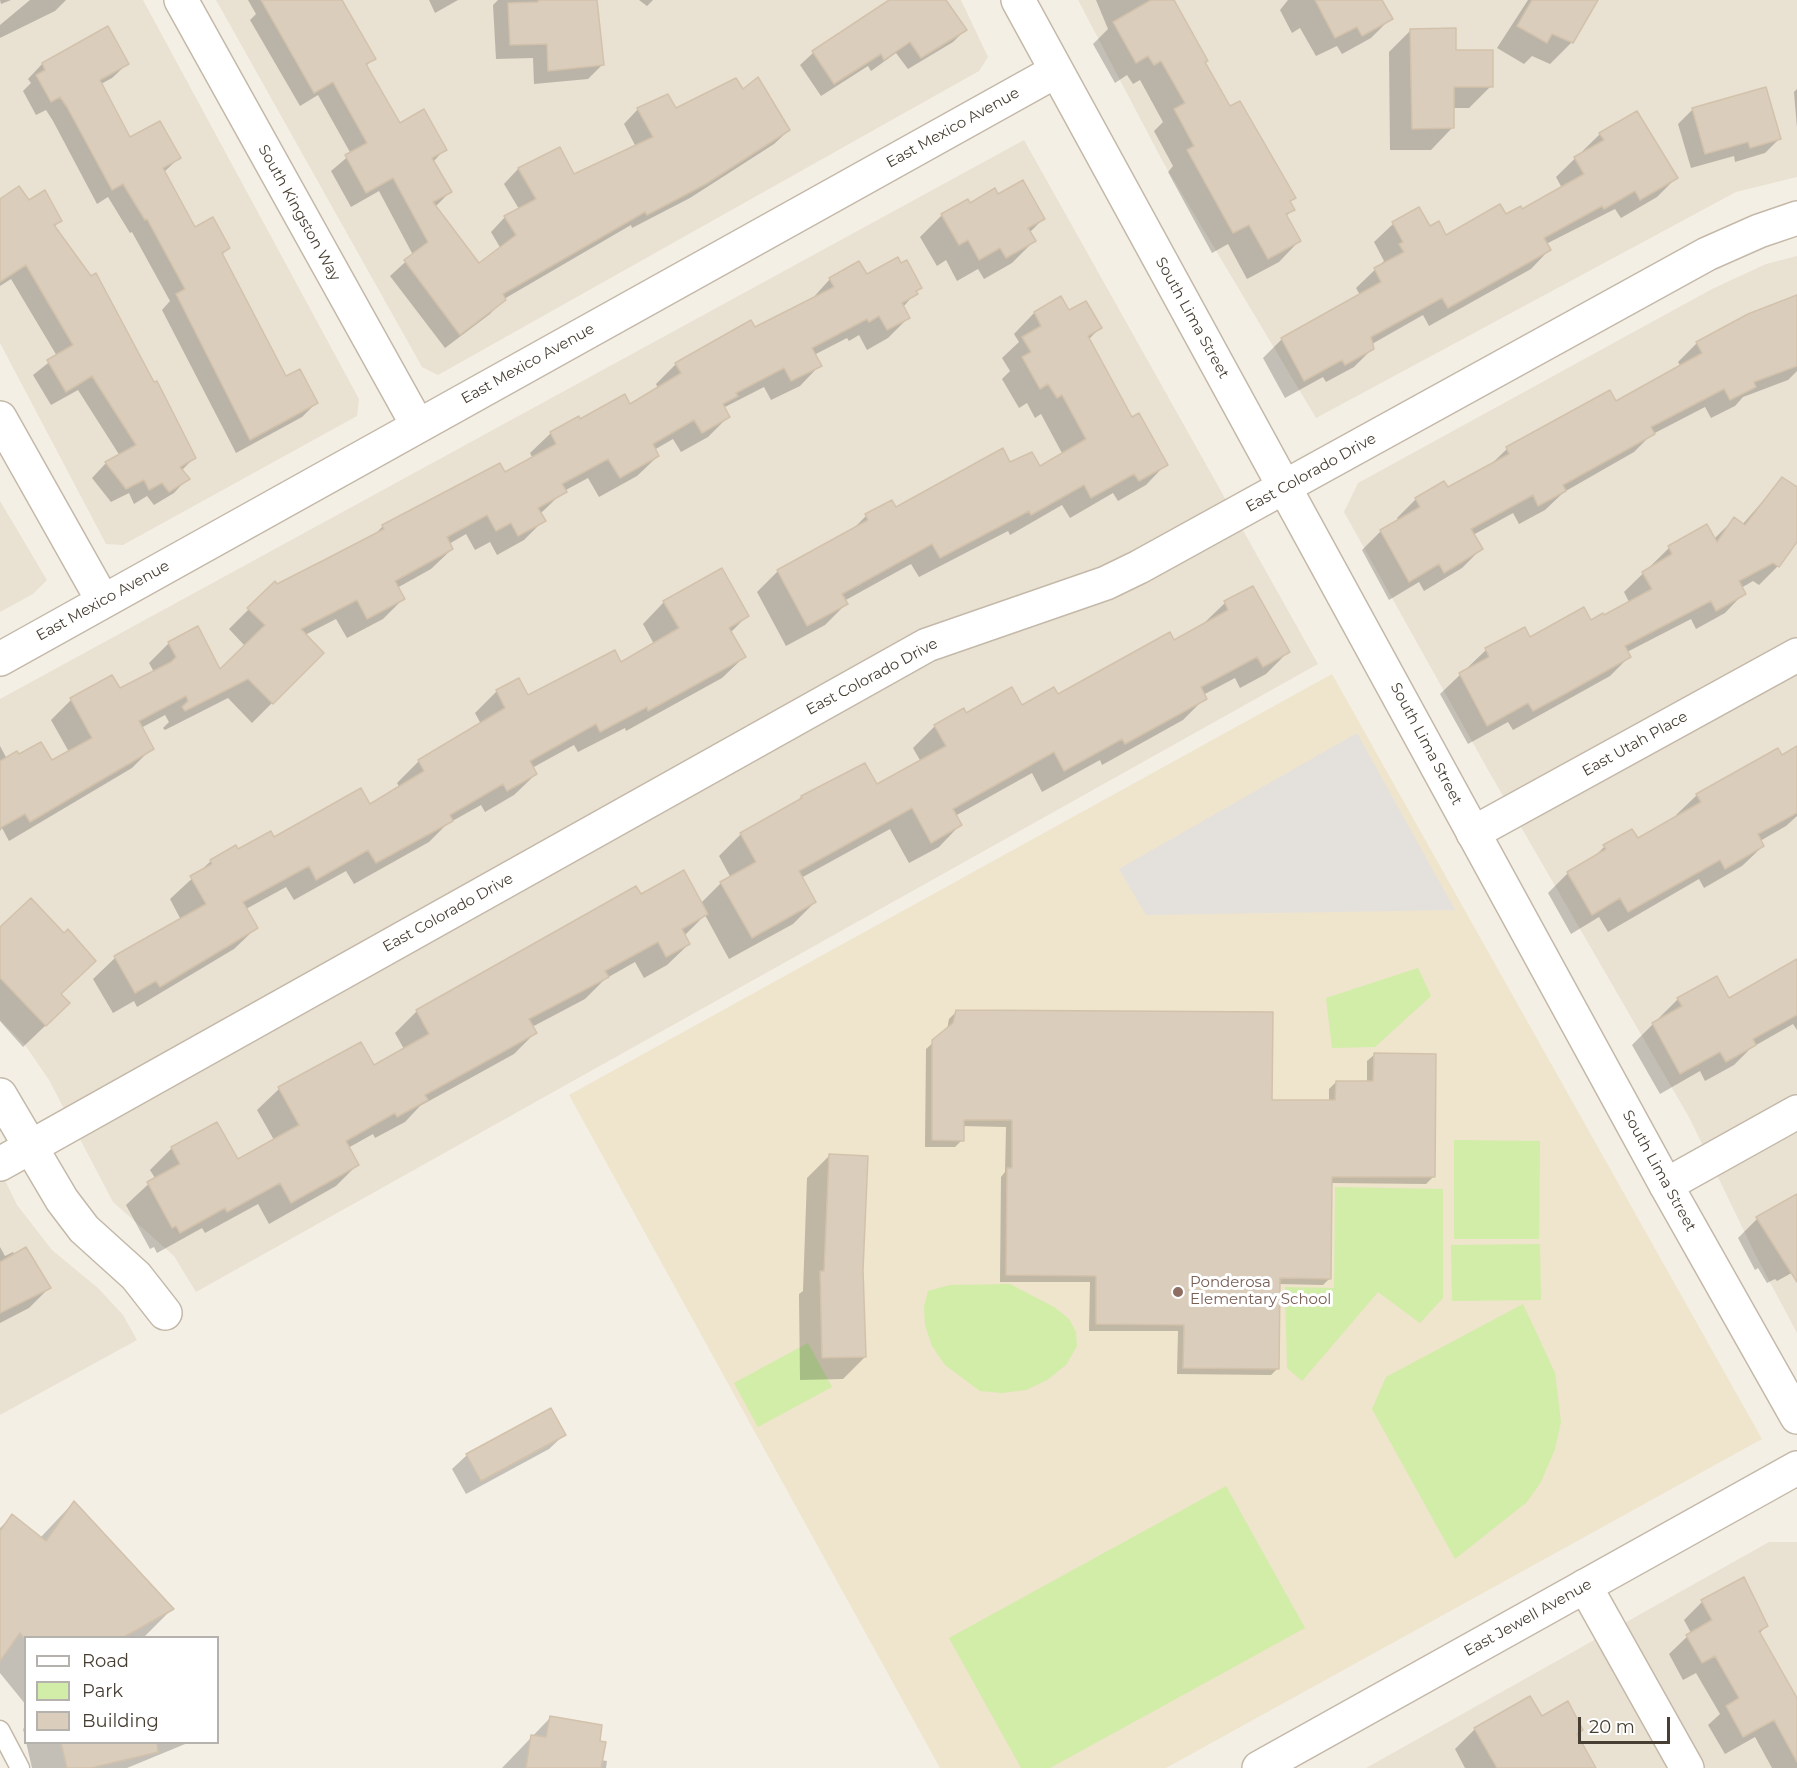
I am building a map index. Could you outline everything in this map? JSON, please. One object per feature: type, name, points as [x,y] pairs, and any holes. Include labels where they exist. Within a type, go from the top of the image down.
[{"type":"street","name":"South Kingston Way","points":[[181,0],[418,426]]},
{"type":"street","name":"South Lima Street","points":[[1018,0],[1666,1185],[1797,1417]]},
{"type":"street","name":"East Mexico Avenue","points":[[0,659],[1056,71]]},
{"type":"street","name":"East Colorado Drive","points":[[0,1164],[927,645],[1106,583],[1286,487],[1707,254],[1759,231],[1797,218]]},
{"type":"street","points":[[0,418],[103,601]]},
{"type":"street","name":"East Utah Place","points":[[1473,833],[1797,655]]},
{"type":"street","points":[[0,1095],[62,1200],[84,1229],[136,1276],[165,1313]]},
{"type":"street","points":[[1666,1185],[1797,1112]]},
{"type":"street","name":"East Jewell Avenue","points":[[1259,1768],[1797,1468]]},
{"type":"street","points":[[1585,1586],[1687,1768]]},
{"type":"lane","points":[[0,1730],[20,1768]]},
{"type":"shaded area","points":[[0,0],[143,0],[359,399],[357,416],[123,545],[106,544],[0,343]]},
{"type":"shaded area","points":[[216,0],[961,0],[988,57],[979,71],[438,375],[422,367]]},
{"type":"shaded area","points":[[1078,0],[1797,0],[1797,177],[1736,192],[1316,418],[1163,162]]},
{"type":"shaded area","points":[[1024,140],[1318,664],[196,1292],[174,1256],[113,1202],[49,1080],[25,1045],[0,1020],[0,699]]},
{"type":"shaded area","points":[[1797,256],[1797,1333],[1756,1256],[1690,1119],[1488,770],[1344,512],[1358,483],[1712,289],[1766,264]]},
{"type":"shaded area","points":[[0,501],[47,580],[33,594],[0,612]]},
{"type":"shaded area","name":"Ponderosa Elementary School","points":[[1332,674],[1762,1439],[1166,1768],[940,1768],[569,1095]]},
{"type":"shaded area","points":[[1357,733],[1455,910],[1146,915],[1119,869]]},
{"type":"shaded area","points":[[0,1170],[17,1205],[52,1250],[98,1288],[123,1315],[137,1340],[0,1415]]},
{"type":"shaded area","points":[[1769,1542],[1797,1542],[1797,1768],[1366,1768]]},
{"type":"green space","points":[[1418,968],[1431,996],[1375,1047],[1332,1048],[1326,998]]},
{"type":"green space","points":[[1454,1140],[1540,1141],[1539,1239],[1454,1239]]},
{"type":"green space","points":[[1335,1187],[1443,1189],[1443,1298],[1420,1323],[1378,1292],[1302,1381],[1287,1368],[1285,1287],[1334,1288]]},
{"type":"green space","points":[[1540,1244],[1541,1300],[1452,1301],[1451,1245]]},
{"type":"green space","points":[[1010,1284],[1054,1307],[1069,1319],[1076,1332],[1077,1346],[1066,1365],[1047,1380],[1026,1390],[1002,1393],[980,1391],[945,1365],[932,1346],[925,1325],[924,1307],[928,1291],[950,1285]]},
{"type":"green space","points":[[1523,1304],[1555,1373],[1561,1422],[1555,1449],[1541,1482],[1527,1502],[1455,1559],[1372,1409],[1386,1377]]},
{"type":"green space","points":[[808,1343],[832,1387],[758,1427],[734,1383]]},
{"type":"green space","points":[[1226,1486],[1305,1628],[1050,1768],[1021,1768],[949,1638]]},
{"type":"building","points":[[261,0],[342,0],[376,59],[366,64],[400,123],[424,109],[447,150],[432,158],[452,192],[433,202],[479,263],[516,235],[504,216],[536,199],[518,168],[560,147],[574,174],[653,137],[637,108],[668,94],[676,108],[736,78],[743,89],[758,77],[790,130],[706,184],[647,215],[645,212],[503,294],[506,300],[460,335],[404,260],[428,242],[393,178],[366,193],[345,155],[367,143],[333,82],[314,93]]},
{"type":"building","points":[[539,0],[597,0],[604,65],[548,71],[547,44],[510,45],[508,3],[538,2]]},
{"type":"building","points":[[889,0],[946,0],[967,30],[921,58],[910,42],[884,60],[881,54],[834,84],[812,51]]},
{"type":"building","points":[[1151,0],[1174,0],[1230,106],[1240,101],[1296,198],[1290,201],[1295,210],[1286,214],[1301,241],[1268,259],[1249,225],[1233,233],[1187,150],[1194,146],[1174,109],[1185,103],[1161,61],[1154,65],[1148,56],[1136,63],[1113,22]]},
{"type":"building","points":[[1315,0],[1382,0],[1393,19],[1362,36],[1357,27],[1335,38]]},
{"type":"building","points":[[1532,0],[1598,0],[1573,43],[1552,34],[1547,43],[1517,26]]},
{"type":"building","points":[[108,26],[129,64],[100,80],[130,137],[160,121],[181,158],[163,168],[195,227],[213,217],[230,248],[222,253],[286,376],[300,369],[318,403],[250,440],[176,294],[185,289],[147,219],[145,220],[123,184],[112,190],[67,107],[60,97],[51,102],[36,75],[45,70],[42,63]]},
{"type":"building","points":[[1456,28],[1456,50],[1493,50],[1493,87],[1454,87],[1454,128],[1412,129],[1410,29]]},
{"type":"building","points":[[1766,87],[1781,139],[1750,148],[1748,142],[1705,154],[1692,108]]},
{"type":"building","points":[[1637,111],[1678,178],[1640,200],[1635,191],[1604,209],[1602,206],[1544,238],[1551,250],[1448,308],[1442,298],[1371,337],[1374,349],[1345,365],[1342,360],[1304,381],[1281,338],[1381,282],[1374,268],[1404,252],[1399,244],[1403,242],[1392,222],[1419,207],[1430,226],[1439,221],[1446,235],[1500,204],[1506,214],[1521,206],[1522,209],[1584,174],[1574,157],[1604,140],[1599,133]]},
{"type":"building","points":[[1023,180],[1045,219],[1028,228],[1036,241],[1006,258],[1000,248],[979,260],[968,240],[959,245],[941,214],[968,199],[970,203],[995,188],[998,194]]},
{"type":"building","points":[[19,186],[29,200],[45,190],[62,221],[54,225],[91,276],[96,273],[154,382],[157,381],[196,458],[180,467],[190,479],[169,492],[162,483],[149,490],[144,480],[126,489],[105,462],[136,445],[92,376],[66,392],[47,360],[73,345],[26,265],[0,282],[0,199]]},
{"type":"building","points":[[898,257],[901,263],[907,260],[922,288],[916,291],[918,294],[902,303],[910,318],[887,330],[879,316],[869,322],[867,319],[812,348],[822,366],[791,381],[784,368],[736,393],[738,396],[723,404],[730,417],[702,433],[694,420],[653,444],[659,456],[620,478],[608,459],[562,484],[567,492],[538,508],[546,521],[518,536],[511,523],[496,531],[487,515],[447,537],[453,549],[395,581],[405,599],[367,619],[357,600],[301,629],[324,653],[273,704],[248,679],[185,711],[182,707],[188,701],[186,696],[139,721],[154,749],[30,822],[25,814],[0,828],[0,761],[17,751],[19,754],[41,742],[52,760],[92,738],[70,698],[112,675],[120,688],[171,662],[176,657],[168,642],[198,626],[220,669],[265,625],[247,608],[275,581],[277,584],[384,529],[382,525],[500,463],[505,472],[556,444],[550,432],[579,416],[580,419],[625,394],[630,404],[681,373],[675,363],[751,320],[755,327],[834,287],[829,278],[859,261],[867,274]]},
{"type":"building","points":[[1797,295],[1797,366],[1754,382],[1756,387],[1730,400],[1724,389],[1651,427],[1655,434],[1563,485],[1566,491],[1538,506],[1533,495],[1471,529],[1483,549],[1444,573],[1439,564],[1409,582],[1380,530],[1420,507],[1415,498],[1444,481],[1448,487],[1509,454],[1506,447],[1610,390],[1616,401],[1702,353],[1696,342],[1748,314]]},
{"type":"building","points":[[1061,296],[1069,310],[1086,301],[1102,328],[1088,336],[1132,417],[1139,413],[1168,465],[1139,481],[1134,474],[1091,498],[1084,485],[1031,515],[1029,511],[940,558],[932,544],[842,594],[848,604],[807,626],[777,570],[868,520],[865,514],[892,500],[896,507],[1003,448],[1010,462],[1032,452],[1040,466],[1086,439],[1062,395],[1057,398],[1048,384],[1040,389],[1022,357],[1031,352],[1022,337],[1041,326],[1034,312]]},
{"type":"building","points":[[1782,477],[1797,487],[1797,542],[1779,567],[1773,563],[1739,581],[1746,594],[1716,611],[1711,601],[1625,646],[1631,657],[1563,695],[1533,711],[1528,703],[1487,726],[1459,673],[1489,657],[1485,648],[1525,627],[1530,637],[1584,607],[1591,620],[1652,589],[1642,572],[1672,554],[1668,546],[1707,524],[1717,542],[1734,517],[1745,525]]},
{"type":"building","points":[[722,568],[749,616],[729,628],[746,657],[648,711],[647,707],[600,732],[596,724],[530,761],[537,774],[507,791],[503,784],[450,815],[453,821],[376,863],[368,850],[316,880],[309,866],[243,902],[258,928],[160,987],[156,981],[135,993],[114,956],[206,904],[190,876],[212,864],[210,860],[236,845],[238,849],[271,831],[274,837],[361,788],[370,804],[424,771],[418,760],[505,708],[496,690],[519,678],[528,695],[615,650],[621,662],[679,628],[663,601]]},
{"type":"building","points":[[1253,586],[1290,652],[1263,667],[1257,657],[1201,687],[1207,699],[1125,744],[1122,739],[1064,771],[1054,752],[953,809],[962,825],[931,843],[912,808],[799,871],[816,902],[752,938],[720,882],[756,862],[740,833],[802,798],[801,796],[865,763],[877,784],[946,746],[934,725],[964,708],[966,713],[1012,687],[1022,705],[1054,687],[1058,694],[1170,632],[1174,640],[1228,610],[1224,601]]},
{"type":"building","points":[[1797,746],[1797,813],[1758,834],[1764,846],[1725,869],[1720,860],[1628,912],[1620,898],[1592,915],[1567,872],[1606,849],[1603,845],[1632,829],[1638,838],[1701,802],[1696,794],[1778,748],[1782,755]]},
{"type":"building","points":[[684,870],[708,914],[682,929],[690,944],[666,957],[658,942],[605,971],[609,977],[529,1019],[537,1033],[425,1095],[428,1100],[397,1117],[395,1113],[346,1141],[359,1165],[291,1203],[280,1183],[227,1212],[225,1208],[180,1233],[176,1226],[172,1228],[147,1182],[180,1164],[171,1147],[217,1122],[238,1159],[299,1125],[278,1087],[361,1042],[374,1065],[429,1034],[416,1010],[636,886],[641,894]]},
{"type":"building","points":[[31,898],[64,933],[68,929],[96,961],[61,994],[70,1003],[46,1026],[0,978],[0,927]]},
{"type":"building","points":[[1797,959],[1797,1015],[1753,1039],[1756,1045],[1726,1062],[1720,1052],[1680,1074],[1652,1023],[1682,1006],[1677,998],[1717,976],[1729,998]]},
{"type":"building","points":[[956,1010],[1273,1012],[1272,1100],[1335,1100],[1336,1081],[1373,1081],[1374,1053],[1436,1054],[1435,1177],[1332,1177],[1331,1279],[1280,1278],[1279,1369],[1183,1368],[1184,1325],[1096,1324],[1096,1276],[1006,1275],[1007,1168],[1012,1168],[1012,1120],[964,1120],[964,1141],[932,1140],[932,1040],[953,1023]]},
{"type":"building","points":[[829,1154],[868,1156],[863,1270],[866,1357],[822,1358],[820,1271],[824,1271]]},
{"type":"building","points":[[1797,1194],[1797,1282],[1756,1217]]},
{"type":"building","points":[[26,1247],[51,1288],[0,1313],[0,1262]]},
{"type":"building","points":[[551,1408],[566,1435],[481,1481],[466,1454]]},
{"type":"building","points":[[74,1501],[174,1609],[126,1636],[24,1636],[24,1638],[20,1633],[0,1661],[0,1531],[12,1514],[46,1541]]},
{"type":"building","points":[[1744,1577],[1768,1626],[1759,1631],[1797,1698],[1797,1762],[1774,1720],[1743,1737],[1726,1706],[1739,1698],[1715,1656],[1702,1663],[1686,1635],[1712,1620],[1701,1600]]},
{"type":"building","points":[[1530,1696],[1542,1716],[1568,1701],[1583,1730],[1577,1734],[1596,1768],[1497,1768],[1474,1728]]},
{"type":"building","points":[[550,1716],[602,1725],[600,1741],[606,1742],[601,1768],[526,1768],[531,1735],[546,1737]]},
{"type":"building","points":[[61,1744],[157,1744],[158,1752],[91,1768],[67,1768]]},
{"type":"place","name":"Ponderosa Elementary School","points":[[1178,1292]]}]
